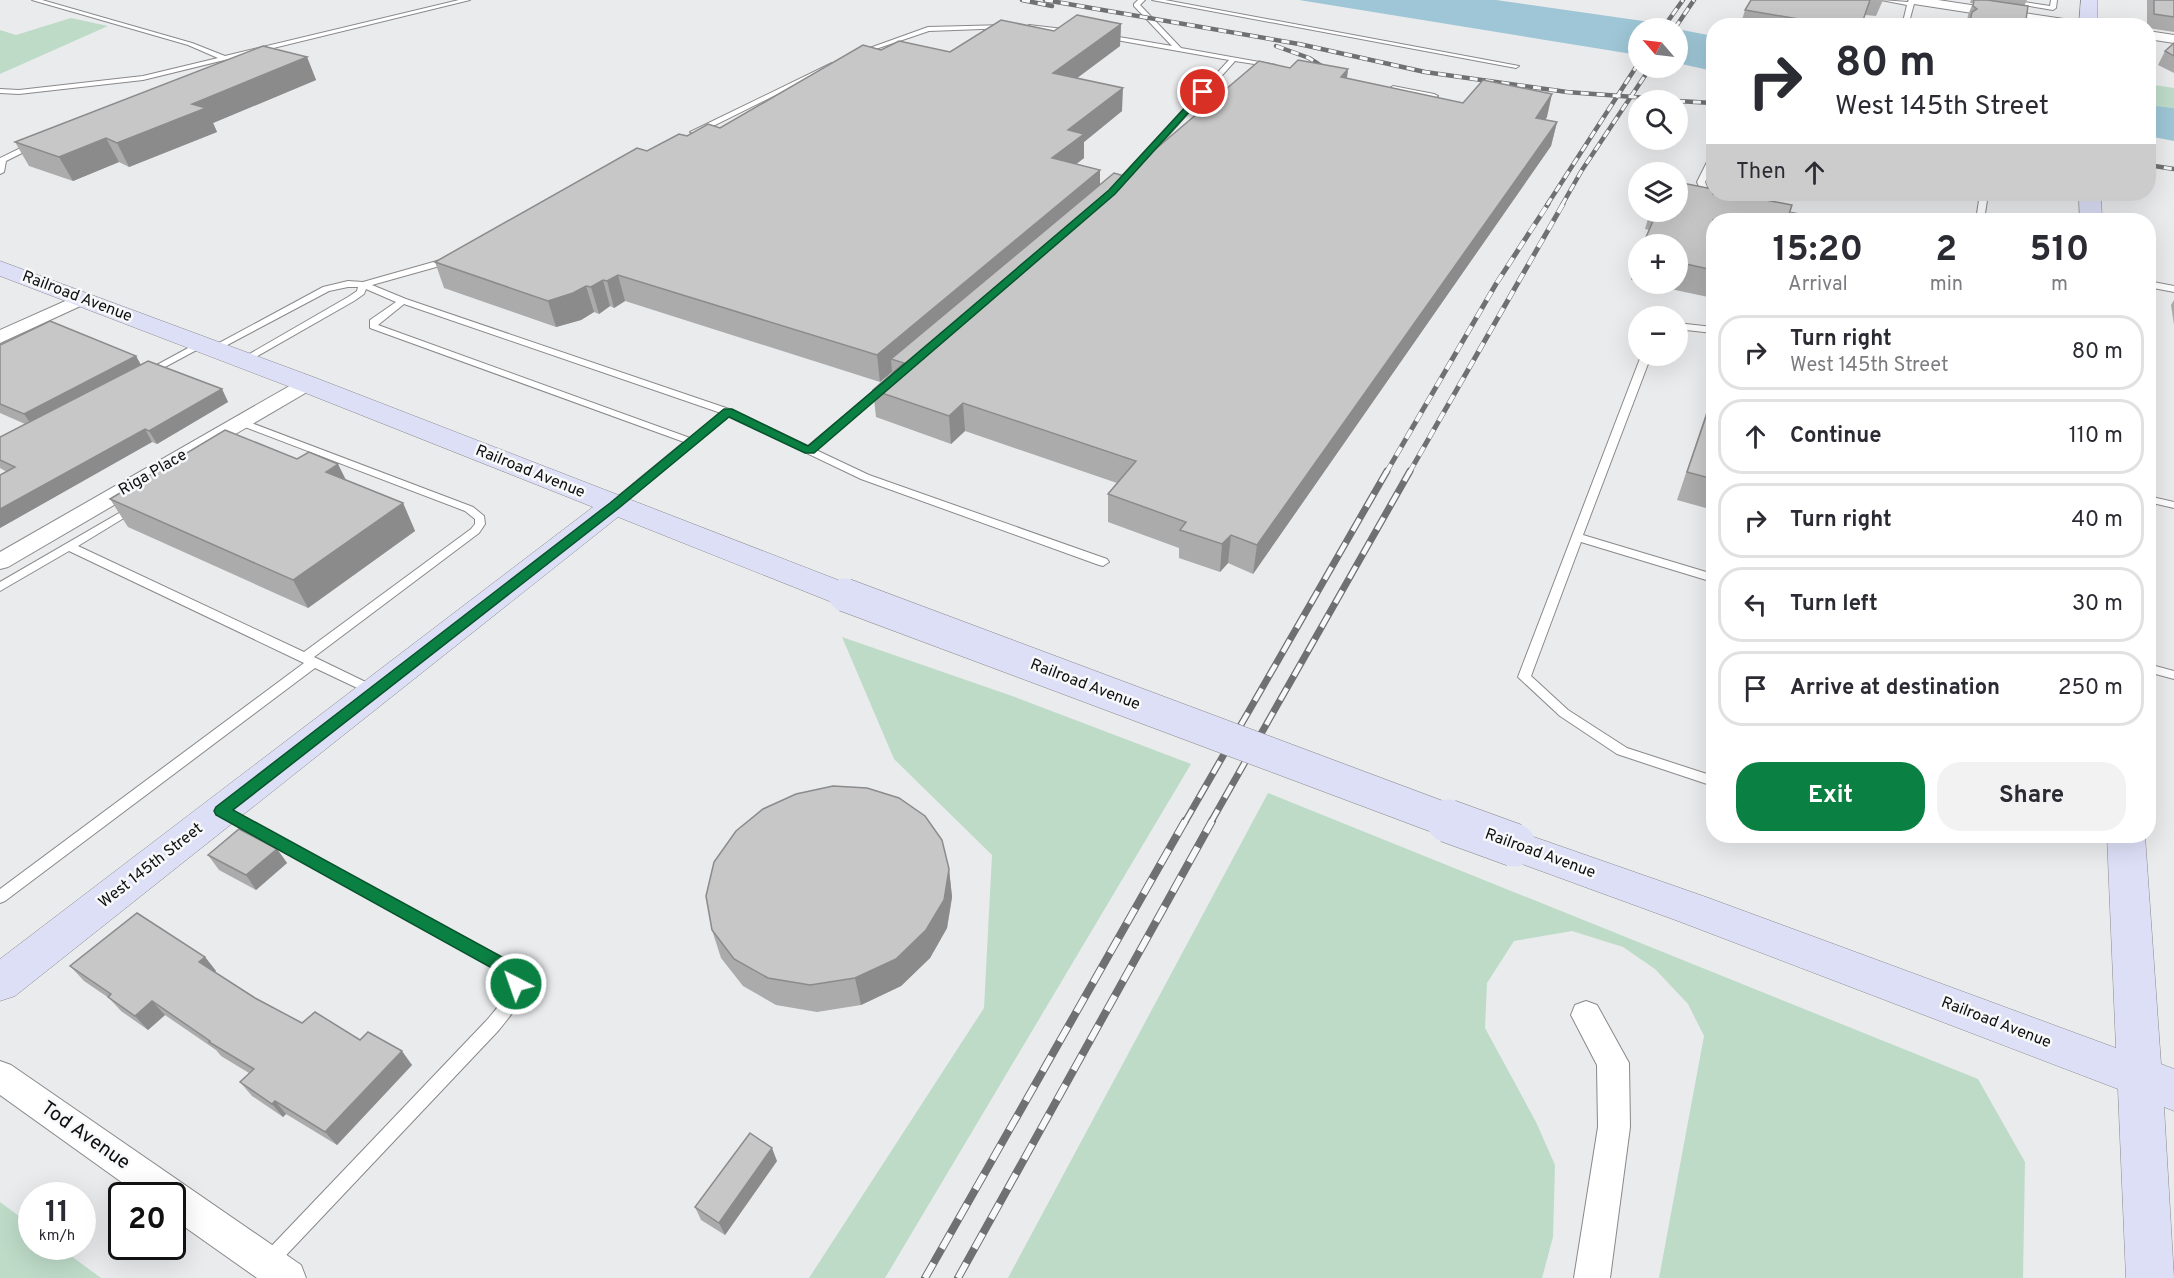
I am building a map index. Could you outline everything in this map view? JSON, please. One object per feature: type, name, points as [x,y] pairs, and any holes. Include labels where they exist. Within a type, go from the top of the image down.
[{"type":"street","points":[[2087,18],[2089,0]]},
{"type":"street","points":[[1912,1],[2009,18]]},
{"type":"street","points":[[2156,36],[2174,39]]},
{"type":"street","name":"Railroad Avenue","points":[[0,268],[307,384],[845,595],[2157,1084]]},
{"type":"street","points":[[0,337],[81,299]]},
{"type":"street","name":"Riga Place","points":[[0,562],[111,497],[252,430],[307,384]]},
{"type":"street","name":"West 145th Street","points":[[0,983],[615,505]]},
{"type":"street","points":[[2127,843],[2157,1084],[2151,1278]]},
{"type":"street","points":[[1586,1015],[1612,1063],[1614,1127],[1592,1278]]},
{"type":"street","name":"Tod Avenue","points":[[0,1076],[152,1182]]},
{"type":"street","name":"Tod Avenue","points":[[186,1206],[277,1270]]},
{"type":"lane","points":[[35,0],[190,44],[224,58]]},
{"type":"lane","points":[[430,0],[446,4]]},
{"type":"lane","points":[[0,92],[19,92],[143,78],[467,0]]},
{"type":"lane","points":[[1142,0],[1136,5],[1179,49]]},
{"type":"lane","points":[[1155,0],[1516,66]]},
{"type":"lane","points":[[1884,0],[1912,1],[1907,18]]},
{"type":"lane","points":[[1998,0],[2053,8],[2054,0]]},
{"type":"lane","points":[[849,57],[869,48],[928,30],[1028,27],[1078,32]]},
{"type":"lane","points":[[1098,35],[1278,66]]},
{"type":"lane","points":[[1120,184],[1234,58]]},
{"type":"lane","points":[[682,138],[840,61]]},
{"type":"lane","points":[[1381,86],[1434,96]]},
{"type":"lane","points":[[0,172],[3,160],[41,142]]},
{"type":"lane","points":[[1706,172],[1701,182],[1706,193]]},
{"type":"lane","points":[[1764,209],[1784,213]]},
{"type":"lane","points":[[363,285],[457,258]]},
{"type":"lane","points":[[138,378],[326,289],[348,284],[363,285],[403,301],[728,412],[865,477],[1103,562]]},
{"type":"lane","points":[[244,360],[351,299],[361,292],[363,285]]},
{"type":"lane","points":[[2156,286],[2174,289]]},
{"type":"lane","points":[[403,301],[376,318],[373,326],[690,441]]},
{"type":"lane","points":[[1688,327],[1706,329]]},
{"type":"lane","points":[[1642,366],[1524,677],[1564,713],[1622,751],[1706,779]]},
{"type":"lane","points":[[809,451],[895,378]]},
{"type":"lane","points":[[615,505],[728,412]]},
{"type":"lane","points":[[0,897],[310,660],[475,531],[480,524],[480,518],[469,509],[252,430]]},
{"type":"lane","points":[[0,586],[138,505],[111,497]]},
{"type":"lane","points":[[2156,501],[2174,505]]},
{"type":"lane","points":[[1577,537],[1706,576]]},
{"type":"lane","points":[[37,540],[64,548],[375,691]]},
{"type":"lane","points":[[2156,670],[2174,675]]},
{"type":"lane","points":[[222,811],[507,968],[514,975],[516,984],[515,994],[492,1026],[277,1270]]},
{"type":"green space","points":[[71,18],[108,26],[0,74],[0,30],[16,35]]},
{"type":"green space","points":[[2156,85],[2174,88],[2174,108],[2156,106]]},
{"type":"green space","points":[[842,637],[1015,697],[1191,764],[885,1278],[809,1278],[984,1008],[992,855],[894,759]]},
{"type":"green space","points":[[1268,793],[1978,1079],[2025,1162],[2023,1278],[1659,1278],[1704,1036],[1688,1004],[1655,969],[1623,947],[1572,931],[1514,941],[1487,983],[1485,1028],[1536,1122],[1555,1165],[1553,1237],[1542,1278],[1008,1278]]},
{"type":"green space","points":[[0,1202],[18,1215],[18,1260],[77,1260],[101,1278],[0,1278]]},
{"type":"water","points":[[1299,0],[1496,0],[1628,19],[1628,53]]},
{"type":"water","points":[[1688,31],[1706,35],[1706,69],[1688,65]]},
{"type":"water","points":[[2156,106],[2174,108],[2174,141],[2156,138]]},
{"type":"building","points":[[1751,0],[1870,0],[1864,18],[1792,18],[1745,10]]},
{"type":"building","points":[[1974,0],[1987,0],[2028,6],[2026,18],[1971,18],[1972,12],[1977,9],[1973,6]]},
{"type":"building","points":[[2154,0],[2174,0],[2174,17],[2154,14]]},
{"type":"building","points":[[1077,15],[1121,24],[1053,73],[1123,88],[1068,130],[1084,134],[1052,158],[1100,170],[877,355],[618,275],[591,287],[586,286],[548,301],[435,262],[637,148],[647,151],[679,134],[687,136],[708,124],[720,128],[863,45],[881,50],[899,41],[950,52],[1001,20],[1054,31]]},
{"type":"building","points":[[2174,43],[2174,56],[2165,51]]},
{"type":"building","points":[[263,46],[307,57],[192,104],[206,108],[117,143],[106,138],[59,157],[15,142]]},
{"type":"building","points":[[1298,60],[1348,69],[1341,77],[1463,103],[1483,80],[1552,94],[1536,118],[1557,122],[1257,545],[1231,535],[1222,544],[1180,530],[1186,522],[1108,494],[1136,461],[963,403],[949,416],[873,390],[904,363],[891,359],[1114,173],[1124,176],[1259,61],[1290,68]]},
{"type":"building","points":[[1688,184],[1706,188],[1706,201],[1771,201],[1792,205],[1789,213],[1706,213],[1706,268],[1688,264],[1688,234],[1647,234],[1653,222],[1688,222]]},
{"type":"building","points":[[50,321],[136,356],[24,414],[0,404],[0,345]]},
{"type":"building","points":[[148,361],[222,389],[149,431],[145,429],[0,509],[0,475],[15,467],[0,460],[0,437]]},
{"type":"building","points":[[1706,416],[1706,477],[1687,472]]},
{"type":"building","points":[[225,430],[297,459],[309,452],[338,464],[326,472],[403,503],[293,580],[110,499]]},
{"type":"building","points":[[833,786],[867,788],[899,798],[925,816],[942,840],[949,869],[944,900],[926,930],[896,959],[855,978],[810,985],[768,978],[734,959],[712,930],[706,896],[714,862],[736,831],[763,809],[796,794]]},
{"type":"building","points":[[239,829],[277,849],[246,875],[208,855]]},
{"type":"building","points":[[137,913],[205,957],[199,962],[255,998],[302,1023],[315,1012],[360,1040],[368,1032],[402,1051],[325,1132],[275,1101],[272,1104],[240,1082],[254,1069],[209,1042],[152,1001],[135,1016],[108,997],[111,994],[70,966]]},
{"type":"building","points":[[750,1133],[772,1148],[719,1223],[695,1207]]},
{"type":"railway","points":[[1022,0],[1052,6]]},
{"type":"railway","points":[[1045,0],[1299,44],[1425,72],[1567,92],[1617,96]]},
{"type":"railway","points":[[1670,18],[1683,0]]},
{"type":"railway","points":[[1682,18],[1694,0]]},
{"type":"railway","points":[[1276,46],[1309,58],[1332,73]]},
{"type":"railway","points":[[1617,96],[1629,78]]},
{"type":"railway","points":[[1635,90],[1643,78]]},
{"type":"railway","points":[[1547,205],[1617,96]]},
{"type":"railway","points":[[1617,96],[1628,97]]},
{"type":"railway","points":[[1562,205],[1582,170],[1628,101]]},
{"type":"railway","points":[[1688,102],[1706,103]]},
{"type":"railway","points":[[2156,166],[2174,169]]},
{"type":"railway","points":[[1386,473],[1496,284],[1548,204]]},
{"type":"railway","points":[[1409,473],[1563,204]]},
{"type":"railway","points":[[1185,822],[1387,471]]},
{"type":"railway","points":[[1211,822],[1410,471]]},
{"type":"railway","points":[[925,1278],[1185,821]]},
{"type":"railway","points":[[958,1278],[1212,821]]},
{"type":"route","points":[[516,984],[514,975],[507,968],[222,811],[615,505],[677,451],[728,412],[809,451],[1112,192],[1203,92]]}]
